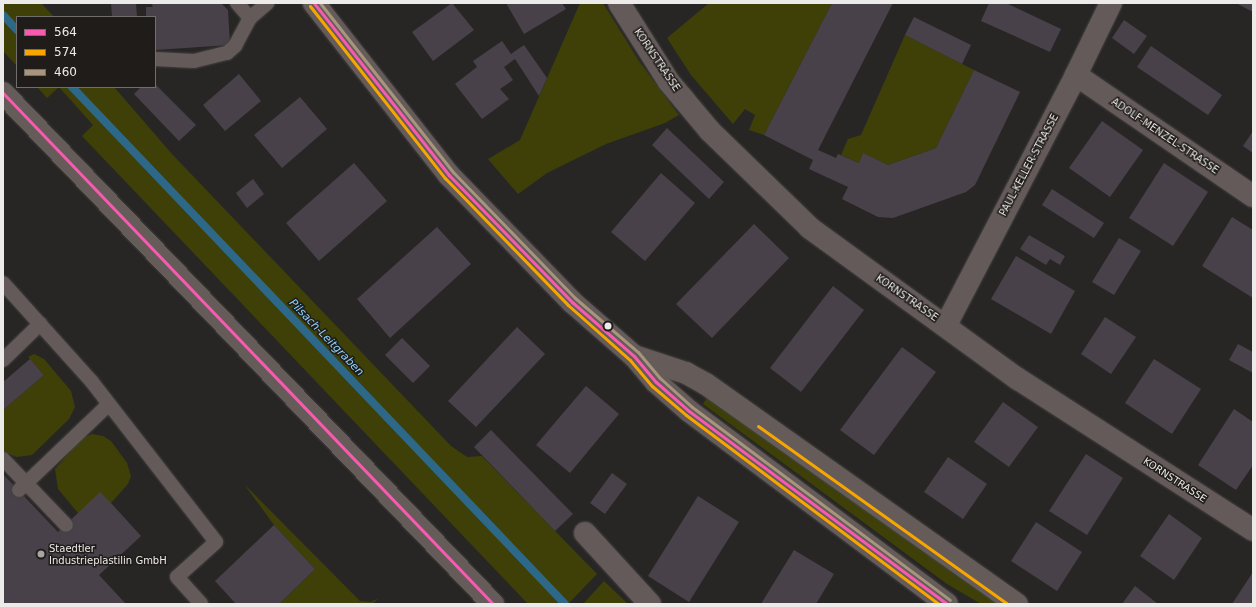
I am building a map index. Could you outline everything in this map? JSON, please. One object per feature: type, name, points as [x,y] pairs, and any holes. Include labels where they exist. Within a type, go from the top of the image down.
[{"type":"main road","points":[[314,3],[421,141],[472,201],[572,302],[634,356],[656,382],[689,411],[947,604]]},
{"type":"main road","points":[[3,93],[493,604]]},
{"type":"main road","points":[[634,356],[686,374],[706,384],[1017,604]]},
{"type":"street","name":"KORNSTRASSE","points":[[619,3],[669,82],[710,131],[810,228],[946,325],[1018,379],[1253,530]]},
{"type":"street","name":"PAUL-KELLER-STRASSE","points":[[946,325],[1076,75],[1111,3]]},
{"type":"street","name":"ADOLF-MENZEL-STRASSE","points":[[1076,75],[1253,196]]},
{"type":"street","points":[[585,534],[650,604]]},
{"type":"lane","points":[[237,3],[250,18]]},
{"type":"lane","points":[[156,60],[194,61],[227,53],[235,46],[250,18],[268,3]]},
{"type":"lane","points":[[3,283],[109,404],[216,542],[177,577],[200,604]]},
{"type":"lane","points":[[3,360],[40,324]]},
{"type":"lane","points":[[22,487],[109,404]]},
{"type":"lane","points":[[3,459],[22,487],[66,525]]},
{"type":"shaded area","points":[[3,3],[41,3],[53,16],[16,16],[16,65],[3,51]]},
{"type":"shaded area","points":[[580,3],[603,3],[639,61],[679,115],[665,123],[606,144],[547,173],[518,194],[488,159],[520,140]]},
{"type":"shaded area","points":[[709,3],[832,3],[764,135],[749,130],[755,115],[745,109],[733,124],[691,75],[667,38]]},
{"type":"shaded area","points":[[905,35],[974,70],[936,148],[888,165],[863,154],[859,163],[841,155],[848,139],[861,135]]},
{"type":"shaded area","points":[[38,88],[58,88],[47,98]]},
{"type":"shaded area","points":[[60,88],[115,88],[172,154],[451,446],[467,457],[482,456],[597,574],[568,604],[528,604],[82,136],[93,125]]},
{"type":"shaded area","points":[[34,354],[44,359],[71,391],[75,407],[69,419],[32,455],[16,457],[3,451],[3,410],[44,375],[28,357]]},
{"type":"shaded area","points":[[708,396],[1000,604],[981,604],[947,584],[703,404]]},
{"type":"shaded area","points":[[92,434],[103,436],[111,441],[127,463],[131,476],[128,484],[111,503],[78,513],[58,489],[55,469],[81,439]]},
{"type":"shaded area","points":[[244,484],[360,601],[371,602],[379,598],[372,604],[279,604],[315,569],[274,525]]},
{"type":"shaded area","points":[[604,581],[628,604],[583,604]]},
{"type":"building","points":[[111,3],[136,3],[137,16],[112,16]]},
{"type":"building","points":[[151,3],[221,3],[228,10],[230,45],[156,50],[156,16],[146,16],[146,7],[153,7]]},
{"type":"building","points":[[452,3],[474,30],[433,61],[412,32]]},
{"type":"building","points":[[506,3],[562,3],[566,9],[524,34]]},
{"type":"building","points":[[832,3],[893,3],[818,150],[836,158],[838,154],[859,163],[863,153],[888,165],[936,148],[974,70],[1020,92],[975,185],[966,192],[893,218],[878,217],[842,199],[848,187],[809,169],[813,160],[764,135]]},
{"type":"building","points":[[989,3],[1006,3],[1061,29],[1050,52],[981,21]]},
{"type":"building","points":[[1236,3],[1253,3],[1253,12]]},
{"type":"building","points":[[914,17],[971,45],[962,64],[905,35]]},
{"type":"building","points":[[1124,20],[1147,36],[1134,54],[1112,38]]},
{"type":"building","points":[[502,41],[511,54],[524,45],[547,78],[539,96],[515,59],[504,67],[513,80],[500,89],[509,99],[482,119],[455,84],[477,67],[473,61]]},
{"type":"building","points":[[1151,46],[1222,95],[1208,115],[1137,67]]},
{"type":"building","points":[[239,74],[261,101],[225,131],[203,105]]},
{"type":"building","points":[[156,85],[196,125],[179,141],[134,94],[140,88],[156,88]]},
{"type":"building","points":[[300,97],[327,129],[282,168],[254,135]]},
{"type":"building","points":[[1102,121],[1143,150],[1110,197],[1069,168]]},
{"type":"building","points":[[667,128],[724,182],[709,199],[652,145]]},
{"type":"building","points":[[1253,131],[1253,153],[1243,146]]},
{"type":"building","points":[[354,163],[387,201],[319,261],[286,223]]},
{"type":"building","points":[[1164,163],[1208,192],[1173,246],[1129,218]]},
{"type":"building","points":[[661,173],[695,203],[645,261],[611,232]]},
{"type":"building","points":[[253,179],[264,194],[247,208],[236,193]]},
{"type":"building","points":[[1052,189],[1104,223],[1094,238],[1042,205]]},
{"type":"building","points":[[1232,217],[1253,230],[1253,298],[1202,266]]},
{"type":"building","points":[[754,224],[789,258],[712,338],[676,304]]},
{"type":"building","points":[[437,227],[471,264],[390,338],[357,299]]},
{"type":"building","points":[[1029,235],[1065,256],[1060,265],[1050,259],[1046,265],[1020,249]]},
{"type":"building","points":[[1119,238],[1141,251],[1114,295],[1092,282]]},
{"type":"building","points":[[1016,256],[1075,291],[1051,334],[991,299]]},
{"type":"building","points":[[833,286],[864,310],[801,392],[770,368]]},
{"type":"building","points":[[1105,317],[1136,337],[1111,374],[1081,354]]},
{"type":"building","points":[[517,327],[545,354],[476,427],[448,401]]},
{"type":"building","points":[[402,338],[430,366],[413,383],[385,355]]},
{"type":"building","points":[[1238,344],[1253,352],[1253,373],[1229,360]]},
{"type":"building","points":[[902,347],[936,372],[874,455],[840,430]]},
{"type":"building","points":[[30,359],[44,375],[3,410],[3,382]]},
{"type":"building","points":[[1154,359],[1201,389],[1172,434],[1125,403]]},
{"type":"building","points":[[586,386],[619,414],[570,473],[536,445]]},
{"type":"building","points":[[1003,402],[1038,427],[1009,467],[974,442]]},
{"type":"building","points":[[1234,409],[1253,422],[1253,465],[1236,490],[1198,465]]},
{"type":"building","points":[[491,430],[573,514],[555,531],[474,447]]},
{"type":"building","points":[[1086,454],[1123,478],[1087,535],[1049,511]]},
{"type":"building","points":[[948,457],[987,484],[963,519],[924,492]]},
{"type":"building","points":[[612,473],[627,484],[605,514],[590,503]]},
{"type":"building","name":"Staedtler Industrieplastilin GmbH","points":[[3,474],[58,532],[100,492],[111,503],[141,536],[99,575],[126,604],[3,604]]},
{"type":"building","points":[[698,496],[739,522],[689,602],[648,576]]},
{"type":"building","points":[[1169,514],[1202,538],[1174,580],[1140,556]]},
{"type":"building","points":[[1036,522],[1082,552],[1057,591],[1011,561]]},
{"type":"building","points":[[274,525],[315,569],[279,604],[236,604],[215,581]]},
{"type":"building","points":[[794,550],[834,574],[816,604],[761,604]]},
{"type":"building","points":[[1253,572],[1253,604],[1232,604]]},
{"type":"building","points":[[1135,586],[1158,604],[1122,604]]},
{"type":"waterway","name":"Pilsach-Leitgraben","points":[[3,15],[16,29]]},
{"type":"waterway","name":"Pilsach-Leitgraben","points":[[73,88],[565,604]]},
{"type":"transit line","name":"564","points":[[314,3],[449,175],[572,302],[634,356],[656,382],[689,411],[947,604]]},
{"type":"transit line","name":"460","points":[[320,3],[453,172],[575,298],[638,352],[660,378],[692,407],[950,600]]},
{"type":"transit line","name":"574","points":[[310,6],[445,178],[568,305],[630,360],[652,386],[686,415],[939,604]]},
{"type":"transit line","name":"564","points":[[3,93],[493,604]]},
{"type":"transit line","name":"574","points":[[758,426],[1008,604]]},
{"type":"place","name":"Staedtler Industrieplastilin GmbH","points":[[41,554]]}]
